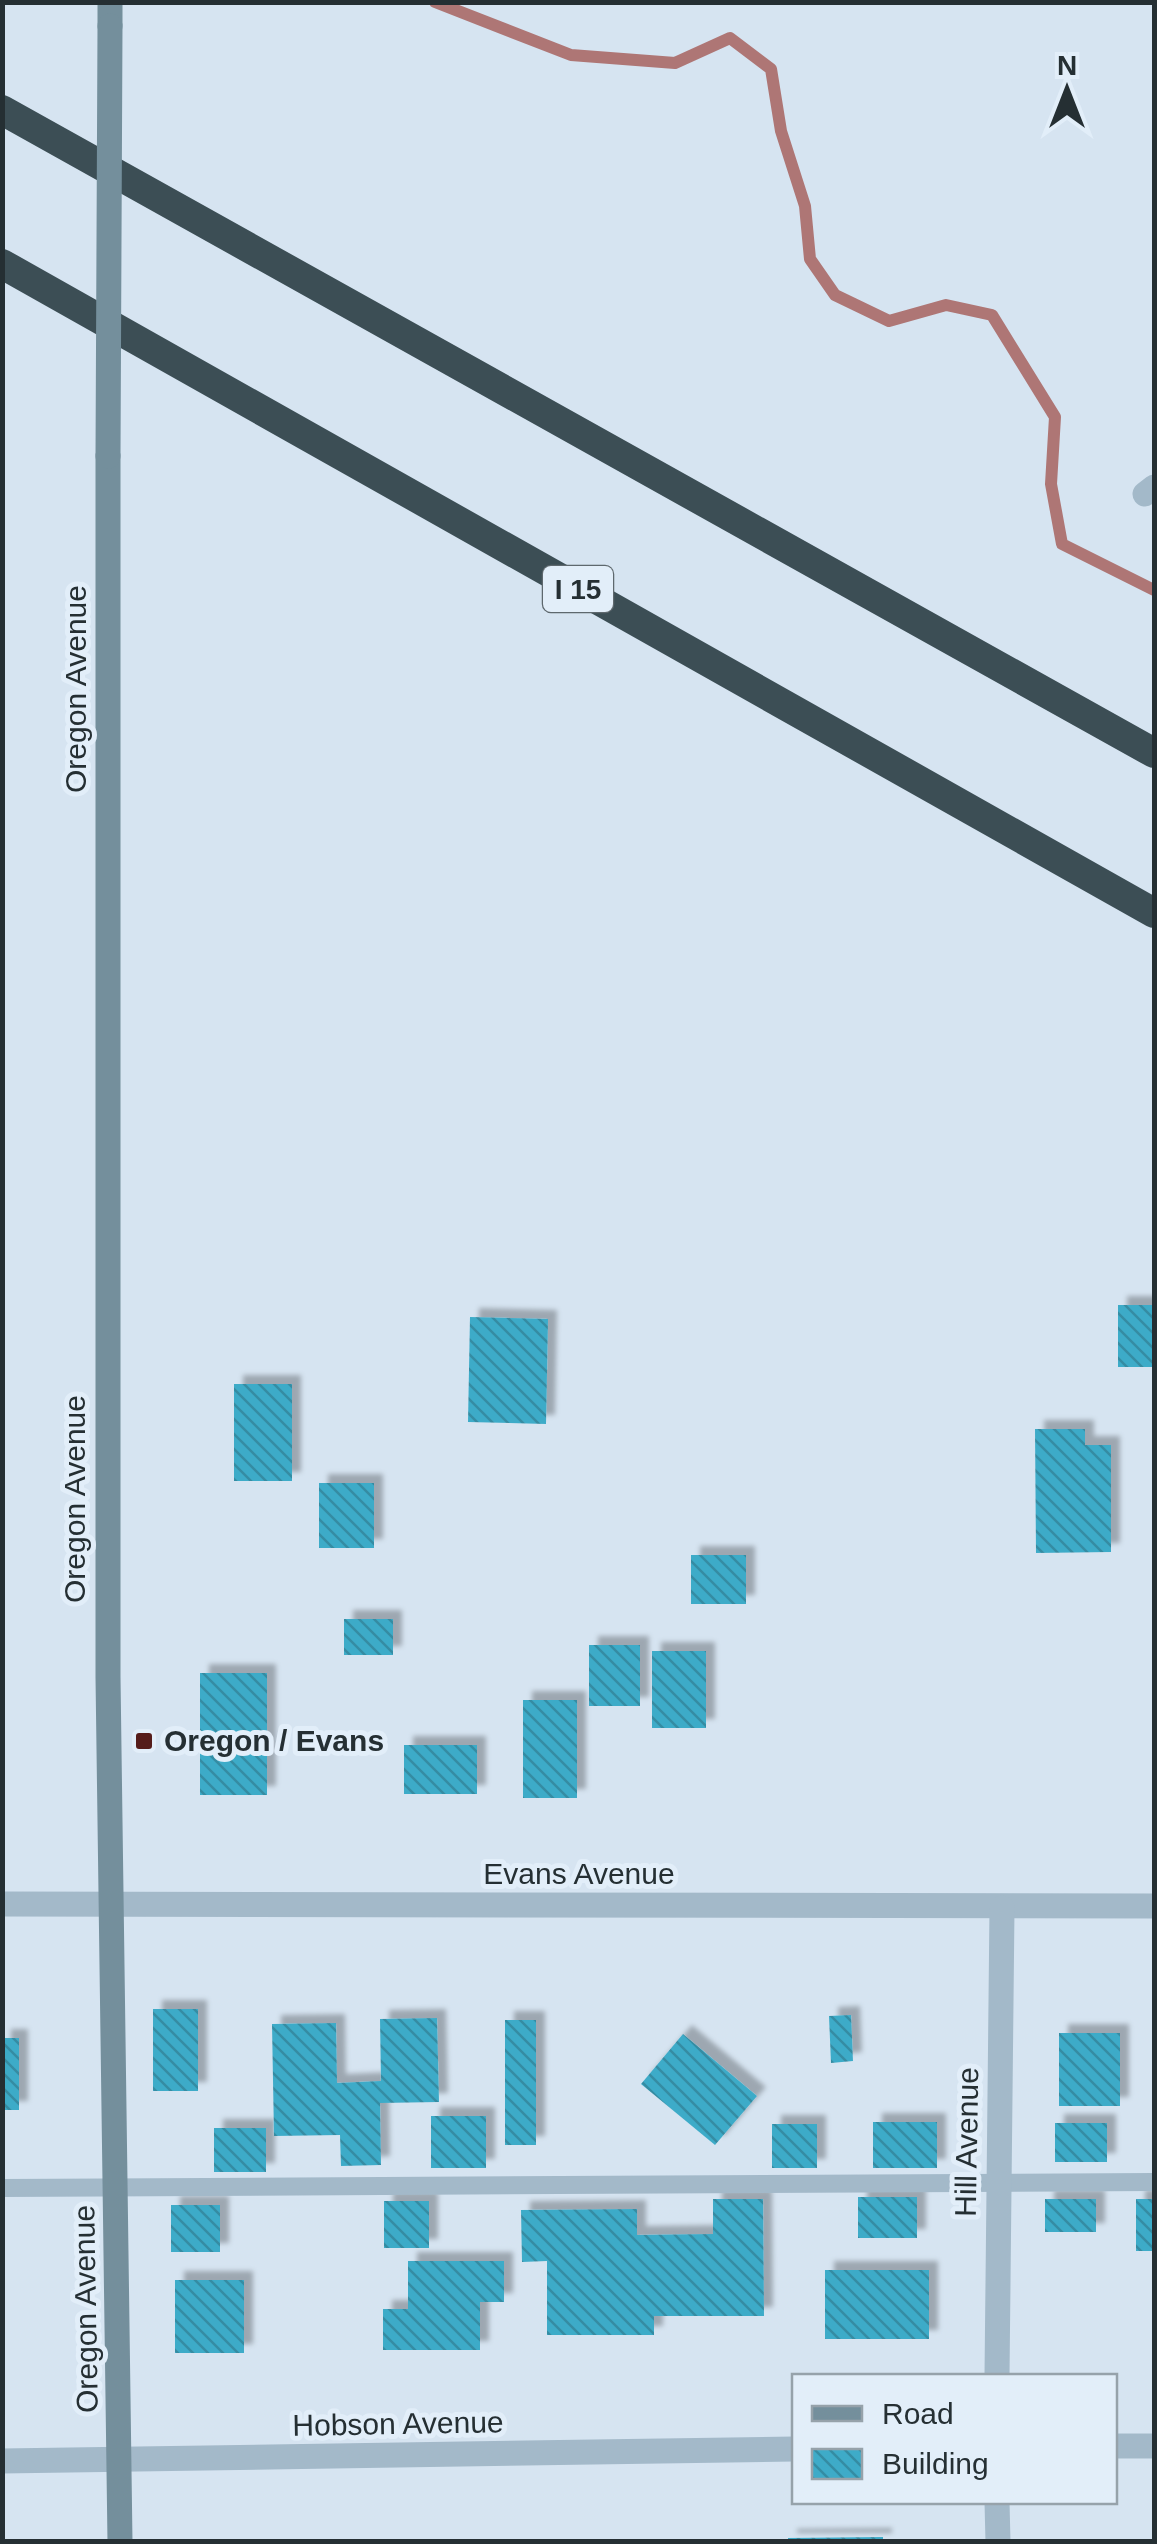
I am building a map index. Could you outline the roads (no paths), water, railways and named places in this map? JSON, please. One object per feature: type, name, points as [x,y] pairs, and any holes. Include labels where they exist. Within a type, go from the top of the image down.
[{"type":"highway","points":[[2,110],[1154,753]]},
{"type":"highway","name":"I 15","points":[[2,264],[1154,913]]},
{"type":"street","name":"Oregon Avenue","points":[[110,14],[108,1677],[120,2542]]},
{"type":"street","name":"Evans Avenue","points":[[2,1904],[1154,1906]]},
{"type":"street","name":"Hill Avenue","points":[[997,2374],[1002,1908]]},
{"type":"street","points":[[1117,2446],[1154,2446]]},
{"type":"street","name":"Hobson Avenue","points":[[2,2461],[792,2449]]},
{"type":"street","points":[[997,2504],[998,2542]]},
{"type":"lane","points":[[2,2188],[1154,2182]]},
{"type":"waterway","points":[[435,2],[571,55],[675,63],[730,38],[771,69],[781,131],[805,206],[810,259],[835,295],[889,321],[946,305],[992,315],[1055,417],[1051,484],[1062,544],[1154,590]]},
{"type":"place","name":"Oregon / Evans","points":[[144,1741]]}]
